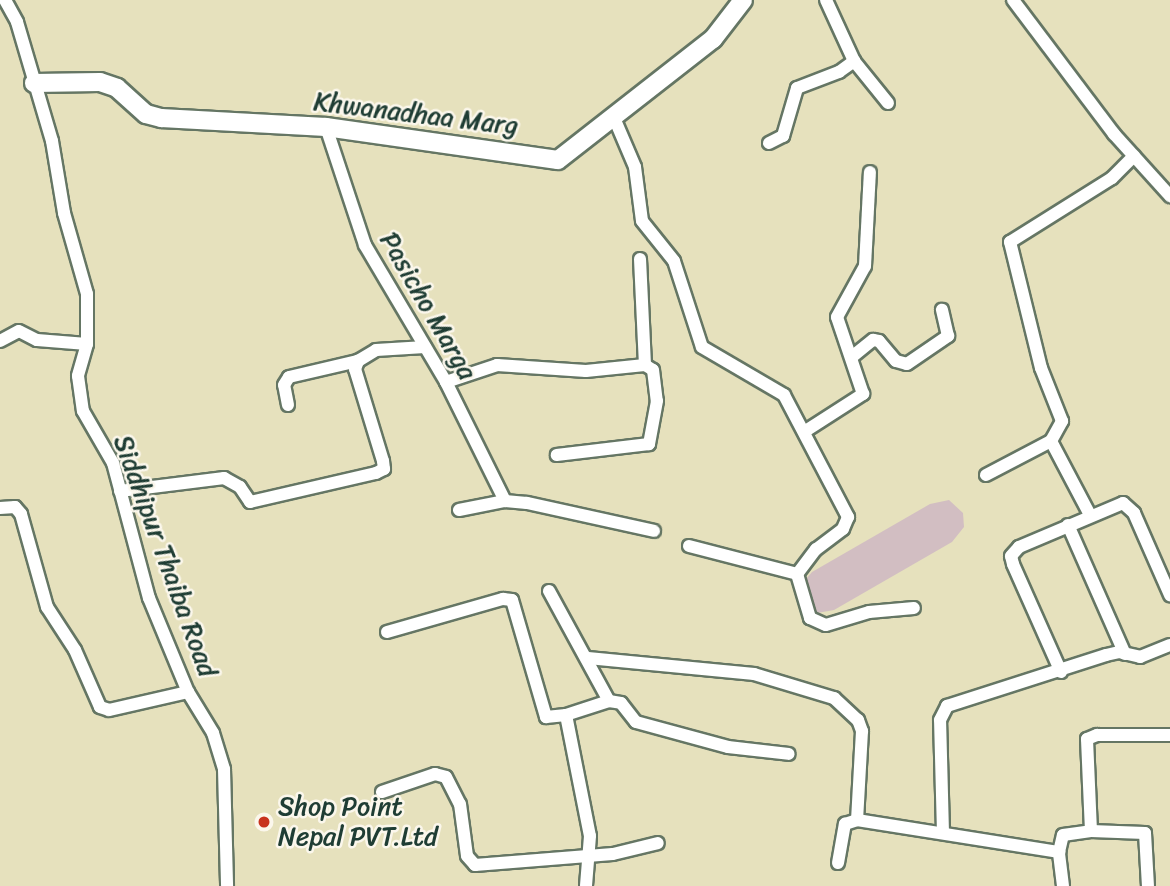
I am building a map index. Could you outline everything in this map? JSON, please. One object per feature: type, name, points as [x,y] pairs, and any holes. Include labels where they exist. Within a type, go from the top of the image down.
[{"type":"street","name":"Siddhipur Thaiba Road","points":[[5,0],[17,22],[87,294],[87,344],[78,376],[83,411],[113,463],[149,598],[188,692],[213,733],[224,769],[227,886]]},
{"type":"street","name":"Khwanadhaa Marg","points":[[34,83],[100,82],[117,88],[146,114],[162,118],[326,127],[558,160],[615,120],[713,39],[743,0]]},
{"type":"street","points":[[826,0],[855,61],[888,103]]},
{"type":"street","points":[[1013,0],[1133,156],[1170,196]]},
{"type":"street","points":[[769,143],[783,136],[797,88],[839,72],[855,61]]},
{"type":"street","points":[[615,120],[635,167],[642,221],[674,261],[702,347],[784,394],[807,430],[848,517],[843,529],[817,550],[797,574]]},
{"type":"street","name":"Pasicho Marga","points":[[326,127],[365,245],[446,382],[505,501]]},
{"type":"street","points":[[986,475],[1051,441],[1062,421],[1041,368],[1010,242],[1112,178],[1133,156]]},
{"type":"street","points":[[807,430],[863,394],[853,356],[837,317],[865,266],[870,172]]},
{"type":"street","points":[[557,455],[649,444],[657,379],[645,365],[640,259]]},
{"type":"street","points":[[853,356],[873,340],[879,341],[896,361],[907,364],[948,336],[942,310]]},
{"type":"street","points":[[0,341],[19,331],[37,340],[87,344]]},
{"type":"street","points":[[288,405],[284,385],[289,377],[358,361],[376,350],[425,347]]},
{"type":"street","points":[[120,492],[224,478],[240,486],[250,502],[384,469],[355,369],[358,361]]},
{"type":"street","points":[[446,382],[497,365],[586,371],[645,365]]},
{"type":"street","points":[[1051,441],[1090,515]]},
{"type":"street","points":[[459,510],[505,501],[654,531]]},
{"type":"street","points":[[1061,672],[1012,556],[1019,547],[1114,504],[1128,505],[1170,595]]},
{"type":"street","points":[[0,508],[15,507],[21,514],[47,607],[75,650],[100,707],[109,710],[188,692]]},
{"type":"street","points":[[1068,525],[1125,654]]},
{"type":"street","points":[[689,547],[797,574]]},
{"type":"street","points":[[797,574],[806,612],[815,623],[914,608]]},
{"type":"street","points":[[549,591],[588,658],[608,701]]},
{"type":"street","points":[[387,632],[503,598],[512,600],[546,717],[566,716],[608,701],[621,703],[636,722],[728,747],[789,754]]},
{"type":"street","points":[[943,833],[943,710],[1106,655],[1125,654],[1140,657],[1170,645]]},
{"type":"street","points":[[588,658],[754,674],[834,698],[858,720],[862,731],[857,820]]},
{"type":"street","points":[[566,716],[590,835],[586,886]]},
{"type":"street","points":[[1091,831],[1087,739],[1170,734]]},
{"type":"street","points":[[382,792],[435,774],[446,777],[460,804],[467,856],[475,865],[588,857],[658,842]]},
{"type":"street","points":[[838,863],[845,824],[857,820],[1059,852]]},
{"type":"street","points":[[1063,886],[1059,852],[1063,835],[1091,831],[1146,833],[1148,886]]},
{"type":"shaded area","points":[[949,500],[963,513],[964,527],[952,542],[834,610],[817,613],[806,601],[801,585],[812,572],[930,504]]},
{"type":"place","name":"Shop Point Nepal PVT.Ltd","points":[[264,822]]}]
